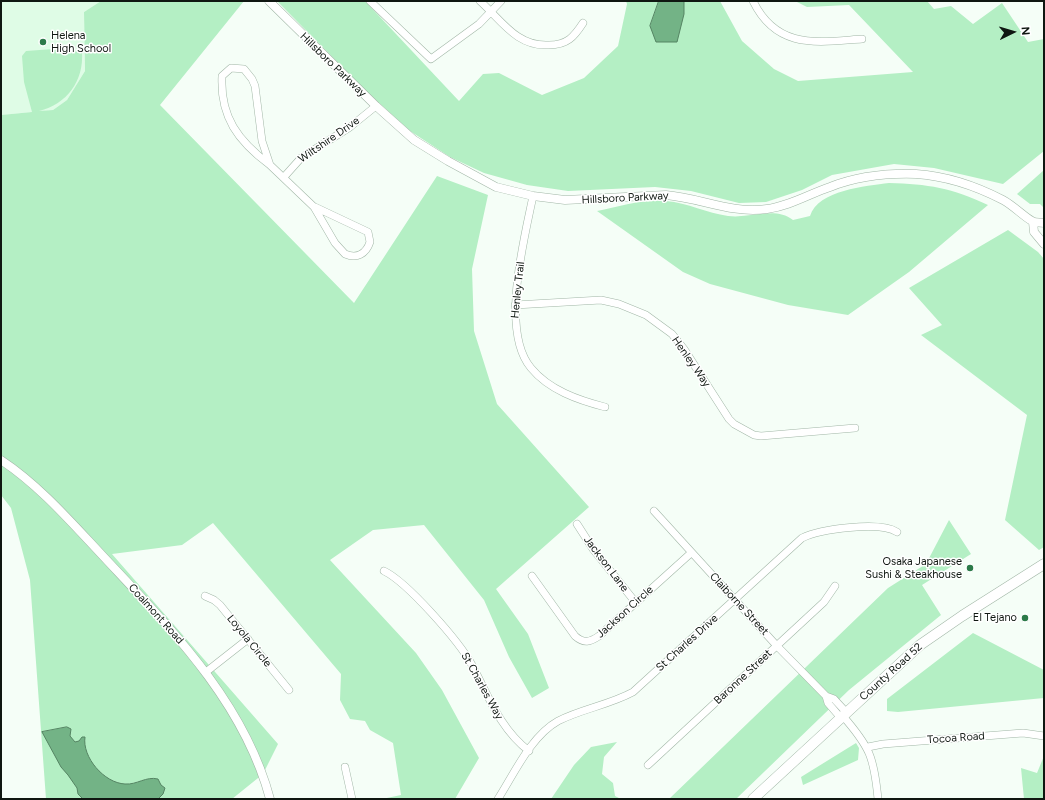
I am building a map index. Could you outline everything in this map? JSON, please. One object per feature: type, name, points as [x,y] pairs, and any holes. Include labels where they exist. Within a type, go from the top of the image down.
[{"type":"main road","name":"County Road 52","points":[[753,799],[905,657],[935,634],[1044,564]]},
{"type":"street","name":"Hillsboro Parkway","points":[[269,1],[376,106],[414,140],[448,161],[496,187],[533,196],[580,200],[666,195],[683,197],[727,209],[759,210],[790,203],[853,179],[884,174],[917,174],[945,178],[976,188],[1012,205],[1033,222],[1034,232],[1044,244]]},
{"type":"street","points":[[370,1],[431,59],[456,43],[492,12],[501,1]]},
{"type":"street","points":[[480,1],[516,36],[526,43],[539,46],[558,45],[575,36],[583,23]]},
{"type":"street","points":[[753,1],[758,11],[769,24],[788,37],[813,42],[862,39]]},
{"type":"street","points":[[270,165],[262,141],[258,102],[252,79],[244,69],[231,68],[222,76],[222,99],[226,114],[236,131],[270,165],[284,176],[314,207],[335,242],[345,254],[355,256],[366,251],[370,242],[368,232],[315,207]]},
{"type":"street","name":"Wiltshire Drive","points":[[284,176],[301,158],[350,127],[376,106]]},
{"type":"street","name":"Henley Trail","points":[[533,196],[524,242],[515,305],[517,338],[530,368],[543,380],[566,394],[583,401],[605,407]]},
{"type":"street","points":[[1033,222],[1044,223]]},
{"type":"street","name":"Henley Way","points":[[515,305],[602,300],[619,304],[646,315],[672,334],[684,349],[729,419],[734,424],[754,435],[777,435],[855,428]]},
{"type":"street","name":"Coalmont Road","points":[[1,460],[27,480],[84,536],[145,602],[206,672],[223,696],[246,738],[257,761],[270,799]]},
{"type":"street","name":"Claiborne Street","points":[[654,511],[777,646],[826,696],[834,699],[843,715],[868,747]]},
{"type":"street","name":"Jackson Lane","points":[[577,524],[593,549],[636,603]]},
{"type":"street","name":"St Charles Drive","points":[[498,799],[543,732],[559,721],[614,701],[633,692],[794,544],[806,536],[825,530],[886,527],[897,532]]},
{"type":"street","name":"Jackson Circle","points":[[532,576],[575,636],[585,642],[599,636],[691,553]]},
{"type":"street","name":"St Charles Way","points":[[384,572],[402,583],[458,643],[471,663],[499,717],[511,733],[529,751]]},
{"type":"street","name":"Baronne Street","points":[[648,765],[824,602],[836,586]]},
{"type":"street","name":"Loyola Circle","points":[[205,596],[214,600],[220,605],[289,690]]},
{"type":"street","points":[[206,672],[248,639]]},
{"type":"street","name":"Tocoa Road","points":[[868,747],[883,744],[1023,733],[1044,736]]},
{"type":"street","points":[[868,747],[874,764],[878,799]]},
{"type":"street","points":[[345,767],[352,799]]},
{"type":"shaded area","name":"Helena High School","points":[[1,1],[101,1],[84,12],[85,71],[67,100],[53,110],[1,115]]},
{"type":"shaded area","points":[[101,1],[244,1],[160,105],[354,303],[437,176],[488,195],[472,269],[474,331],[497,404],[589,507],[496,589],[528,634],[549,688],[532,698],[509,657],[484,600],[424,525],[373,530],[330,560],[416,653],[442,690],[479,758],[455,799],[382,799],[401,795],[393,743],[370,730],[365,721],[350,719],[340,700],[341,674],[213,523],[182,545],[112,554],[278,744],[263,774],[232,799],[46,799],[30,580],[11,508],[1,495],[1,115],[32,112],[24,82],[22,56],[26,51],[53,49],[82,52],[80,72],[77,82],[72,90],[58,103],[39,111],[53,110],[67,100],[85,71],[84,12]]},
{"type":"shaded area","points":[[277,1],[365,1],[459,101],[483,74],[499,73],[542,95],[584,78],[618,46],[627,4],[626,1],[720,1],[742,41],[774,69],[798,81],[913,72],[849,5],[807,7],[795,1],[927,1],[934,9],[951,6],[973,24],[1002,3],[1028,42],[1044,39],[1044,151],[1003,184],[934,168],[894,164],[832,175],[802,190],[766,202],[739,203],[691,191],[655,187],[568,191],[527,185],[484,173],[450,157],[410,131],[367,92]]},
{"type":"shaded area","points":[[659,1],[684,1],[684,14],[677,42],[656,42],[650,26]]},
{"type":"shaded area","points":[[1044,170],[1044,208],[1040,204],[1030,204],[1017,194]]},
{"type":"shaded area","points":[[889,183],[916,184],[940,188],[975,199],[988,205],[909,272],[848,315],[788,305],[710,284],[683,272],[597,211],[640,202],[666,201],[728,216],[770,213],[786,216],[793,220],[810,216],[815,207],[822,200],[832,195],[856,188]]},
{"type":"shaded area","points":[[1008,230],[1038,252],[1044,259],[1044,547],[1039,550],[1005,520],[1027,415],[921,335],[942,325],[909,288]]},
{"type":"shaded area","points":[[949,520],[971,554],[922,585],[941,615],[849,690],[736,799],[669,799],[888,588],[926,564]]},
{"type":"shaded area","points":[[973,633],[1044,670],[1044,698],[898,712],[887,711],[887,699]]},
{"type":"shaded area","points":[[67,727],[71,729],[70,736],[75,742],[79,741],[82,737],[85,737],[87,753],[91,760],[96,768],[109,779],[117,783],[129,784],[154,778],[158,779],[161,785],[165,788],[163,794],[158,799],[83,799],[78,794],[77,788],[61,767],[42,732]]},
{"type":"shaded area","points":[[617,742],[604,757],[602,774],[613,783],[615,796],[621,799],[551,799],[574,765],[591,747]]},
{"type":"shaded area","points":[[856,743],[859,748],[858,760],[803,785],[801,777]]},
{"type":"shaded area","points":[[1044,756],[1044,799],[1024,799],[1021,768],[1037,773]]},
{"type":"place","name":"Helena High School","points":[[43,42]]},
{"type":"place","name":"Osaka Japanese Sushi & Steakhouse","points":[[970,568]]},
{"type":"place","name":"El Tejano","points":[[1025,618]]}]
